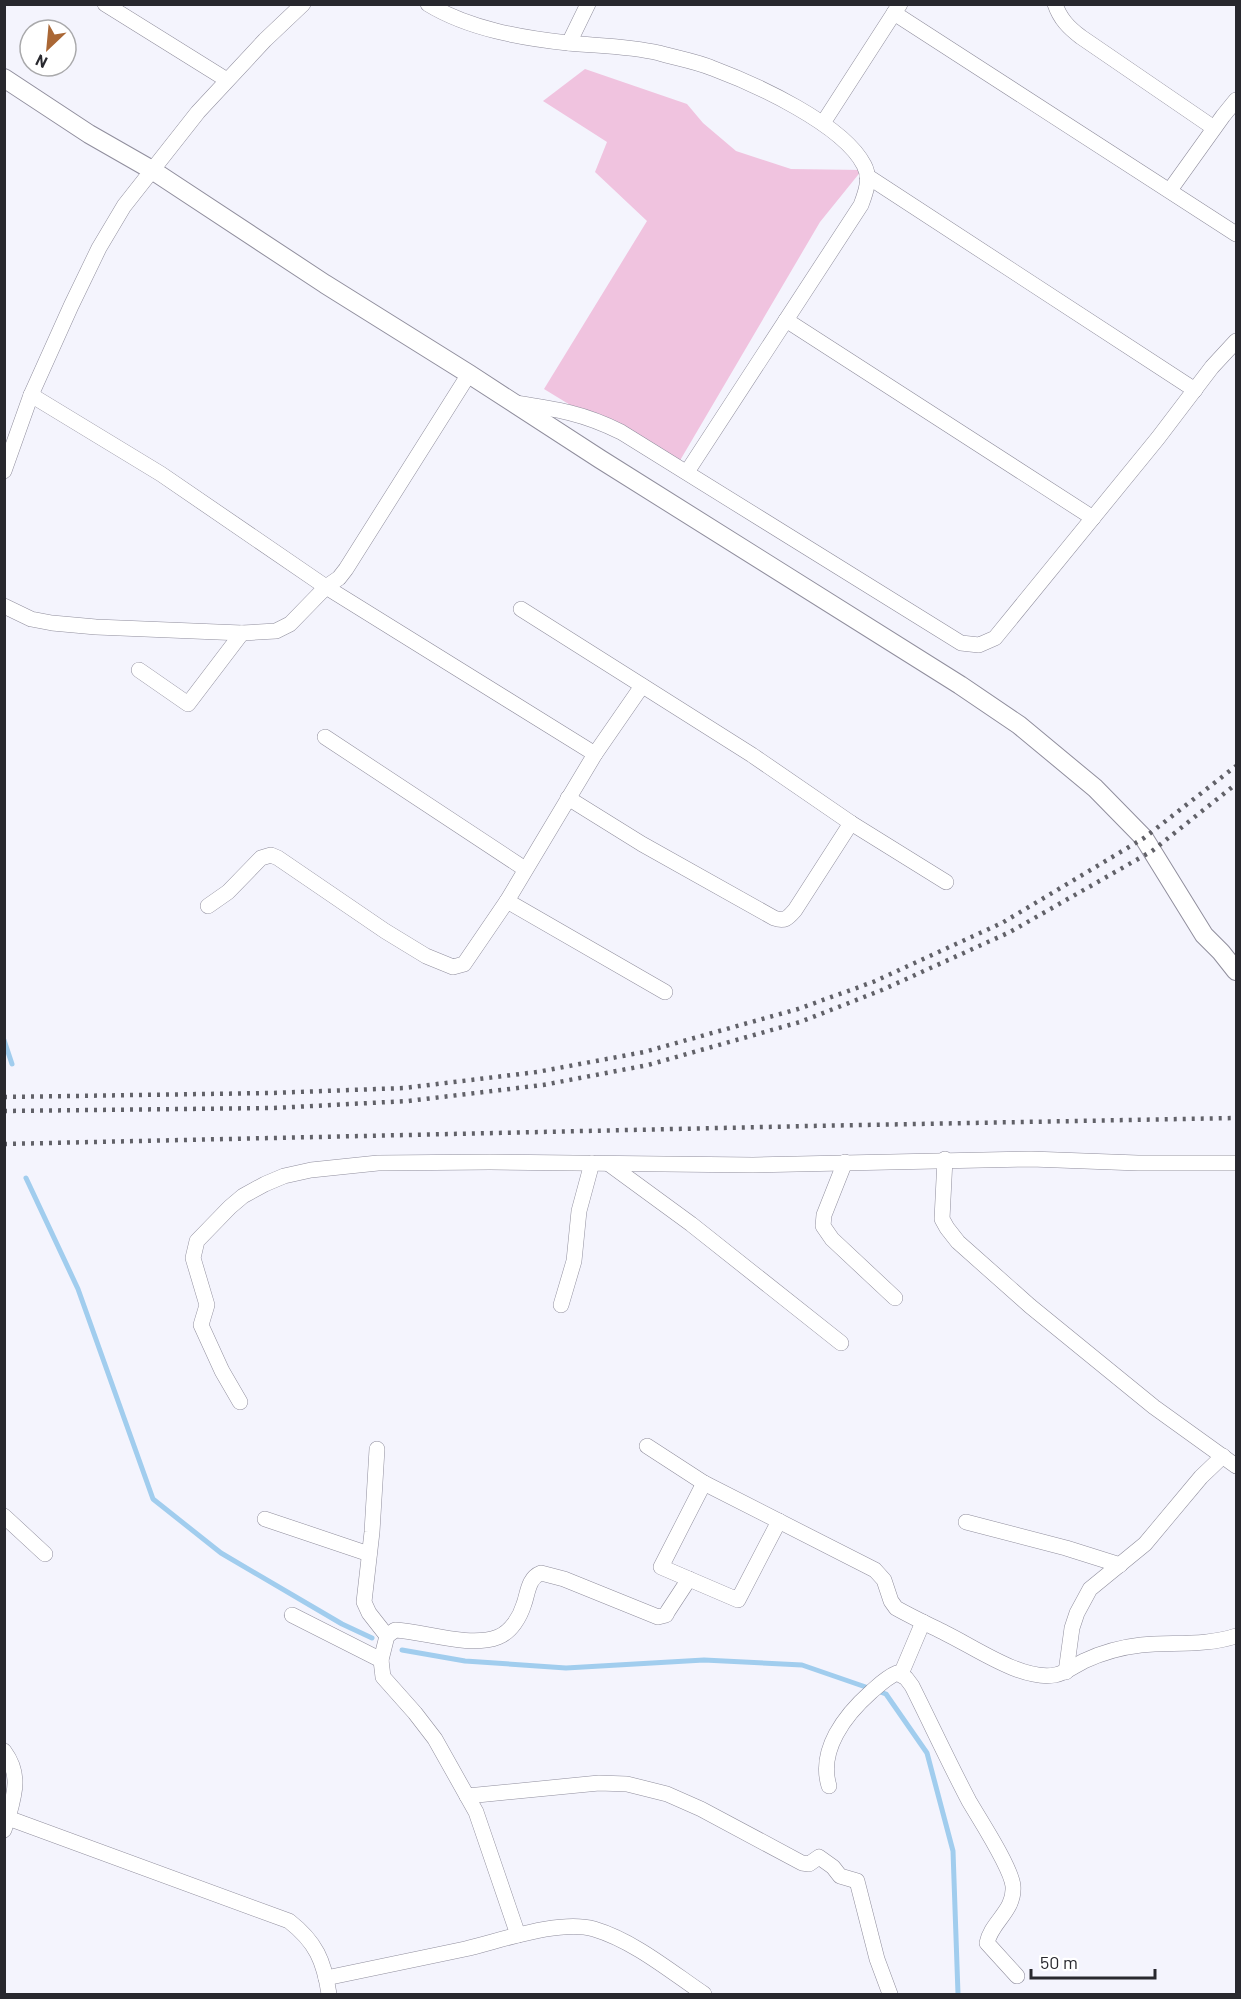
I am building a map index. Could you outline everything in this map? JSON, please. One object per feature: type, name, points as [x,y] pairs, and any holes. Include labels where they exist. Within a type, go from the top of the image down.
[{"type":"street","points":[[4,471],[31,395],[99,248],[124,206],[198,112],[265,40],[303,4]]},
{"type":"street","points":[[428,4],[474,25],[528,38],[608,45],[711,67],[770,94],[823,123],[849,145],[865,166],[868,186],[861,205],[687,472]]},
{"type":"street","points":[[569,43],[588,4]]},
{"type":"street","points":[[1055,4],[1058,14],[1081,38],[1214,128]]},
{"type":"street","points":[[111,6],[227,80]]},
{"type":"street","points":[[823,123],[897,9],[1236,234]]},
{"type":"street","points":[[4,78],[89,134],[152,170],[325,284],[600,459],[960,685],[1018,725],[1095,788],[1144,838],[1204,935],[1236,971]]},
{"type":"street","points":[[1170,190],[1236,100]]},
{"type":"street","points":[[867,176],[1195,390]]},
{"type":"street","points":[[786,320],[1093,518]]},
{"type":"street","points":[[513,403],[571,412],[598,420],[687,472],[962,643],[978,645],[995,638],[1236,340]]},
{"type":"street","points":[[4,606],[31,619],[52,623],[242,633],[276,631],[290,624],[326,587],[339,578],[469,374]]},
{"type":"street","points":[[31,395],[161,474],[326,587],[595,754]]},
{"type":"street","points":[[521,609],[752,755],[851,823],[946,882]]},
{"type":"street","points":[[139,670],[188,704],[242,633]]},
{"type":"street","points":[[208,906],[228,892],[261,858],[271,855],[426,956],[453,967],[464,964],[507,901],[595,754],[642,686]]},
{"type":"street","points":[[325,737],[525,869]]},
{"type":"street","points":[[568,798],[642,844],[781,920],[789,917],[795,910],[851,823]]},
{"type":"street","points":[[507,901],[665,992]]},
{"type":"street","points":[[945,1159],[942,1219],[958,1242],[1110,1372],[1236,1466]]},
{"type":"street","points":[[240,1402],[222,1371],[201,1325],[206,1300],[193,1258],[195,1246],[202,1235],[243,1196],[284,1176],[342,1166],[456,1162],[753,1165],[945,1159],[1031,1159],[1138,1163],[1236,1163]]},
{"type":"street","points":[[845,1162],[824,1215],[823,1226],[832,1239],[895,1298]]},
{"type":"street","points":[[561,1305],[574,1261],[579,1211],[591,1163]]},
{"type":"street","points":[[609,1164],[691,1224],[841,1343]]},
{"type":"street","points":[[646,1446],[704,1482],[874,1570],[884,1580],[893,1605],[1005,1664],[1028,1673],[1055,1675],[1085,1660],[1141,1645],[1220,1642],[1236,1636]]},
{"type":"street","points":[[377,1449],[364,1602],[369,1613],[387,1636]]},
{"type":"street","points":[[1066,1671],[1072,1628],[1090,1589],[1145,1544],[1223,1456]]},
{"type":"street","points":[[704,1482],[661,1567],[738,1600],[779,1521]]},
{"type":"street","points":[[4,1516],[45,1554]]},
{"type":"street","points":[[265,1519],[369,1554]]},
{"type":"street","points":[[966,1522],[1120,1564]]},
{"type":"street","points":[[518,1935],[476,1812],[435,1739],[383,1677],[381,1659],[387,1636],[395,1630],[468,1640],[485,1640],[500,1636],[516,1621],[532,1580],[541,1573],[564,1579],[658,1617],[666,1615],[689,1579]]},
{"type":"street","points":[[292,1615],[381,1659]]},
{"type":"street","points":[[829,1786],[826,1769],[828,1755],[845,1720],[855,1706],[894,1676],[923,1622]]},
{"type":"street","points":[[894,1676],[912,1686],[968,1799],[1008,1872],[1013,1885],[1011,1901],[987,1943],[1017,1976]]},
{"type":"street","points":[[4,1751],[14,1771],[16,1790],[6,1824],[289,1921],[304,1933],[317,1950],[329,1995]]},
{"type":"street","points":[[467,1796],[599,1783],[627,1784],[667,1794],[802,1863],[809,1864],[819,1857],[833,1867],[840,1876],[857,1881],[877,1959],[890,1995]]},
{"type":"street","points":[[326,1978],[518,1935],[558,1928],[580,1927],[595,1929],[639,1951],[704,1995]]},
{"type":"shaded area","points":[[585,69],[687,104],[703,123],[736,151],[791,169],[862,170],[820,222],[675,469],[544,389],[647,221],[595,172],[607,142],[543,101]]},
{"type":"waterway","points":[[4,1040],[12,1064]]},
{"type":"waterway","points":[[26,1178],[78,1289],[153,1499],[221,1553],[342,1624],[372,1638]]},
{"type":"waterway","points":[[402,1650],[465,1661],[566,1668],[704,1660],[802,1665],[886,1694],[927,1753],[953,1851],[958,1994]]},
{"type":"railway","points":[[4,1097],[271,1093],[404,1088],[537,1072],[644,1052],[798,1009],[873,982],[1002,923],[1144,838],[1236,766]]},
{"type":"railway","points":[[4,1111],[274,1108],[408,1101],[543,1085],[648,1065],[800,1022],[882,990],[1010,932],[1152,851],[1236,784]]},
{"type":"railway","points":[[4,1144],[1236,1118]]}]
